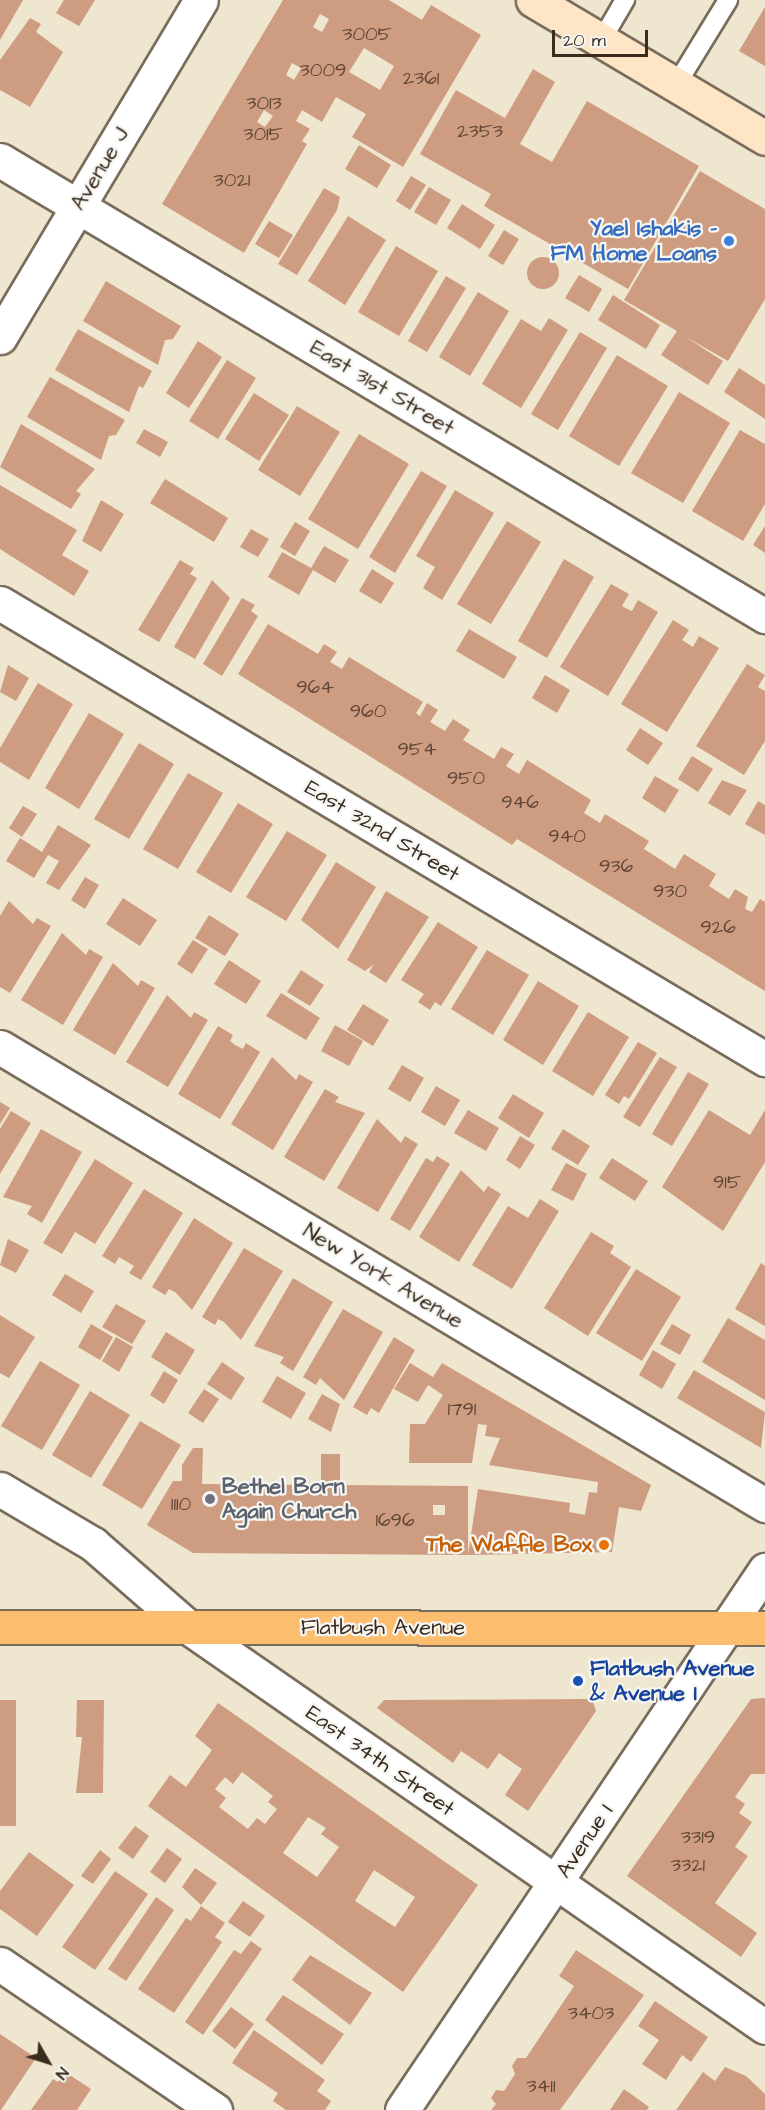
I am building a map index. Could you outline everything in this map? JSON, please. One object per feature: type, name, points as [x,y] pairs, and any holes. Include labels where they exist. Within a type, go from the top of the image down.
[{"type":"main road","points":[[533,0],[765,138]]},
{"type":"main road","name":"Flatbush Avenue","points":[[0,1627],[765,1628]]},
{"type":"street","name":"Avenue J","points":[[0,337],[201,0]]},
{"type":"street","name":"East 31st Street","points":[[0,160],[765,616]]},
{"type":"street","name":"East 32nd Street","points":[[0,603],[765,1059]]},
{"type":"street","name":"New York Avenue","points":[[0,1047],[765,1505]]},
{"type":"street","name":"East 34th Street","points":[[0,1489],[93,1544],[188,1627],[765,2027]]},
{"type":"street","name":"Avenue I","points":[[402,2110],[730,1629],[765,1570]]},
{"type":"street","points":[[0,1964],[215,2110]]},
{"type":"lane","points":[[601,41],[625,0]]},
{"type":"lane","points":[[676,86],[728,0]]},
{"type":"building","points":[[0,0],[23,0],[0,40]]},
{"type":"building","points":[[64,0],[95,0],[79,26],[56,13]]},
{"type":"building","points":[[283,0],[389,0],[422,20],[431,5],[481,35],[403,167],[352,137],[366,114],[336,97],[322,122],[302,110],[296,121],[310,129],[302,141],[307,144],[244,253],[162,204]],"holes":[[[320,14],[329,19],[322,32],[313,27]],[[364,48],[394,66],[380,90],[349,72]],[[292,63],[301,68],[294,80],[286,75]],[[264,110],[273,116],[265,127],[257,122]]]},
{"type":"building","points":[[765,7],[765,66],[739,51]]},
{"type":"building","points":[[30,18],[41,24],[36,32],[63,52],[30,107],[0,90],[0,60]]},
{"type":"building","points":[[533,69],[555,82],[520,144],[552,162],[587,101],[699,166],[628,289],[484,206],[491,194],[420,154],[456,90],[505,118]]},
{"type":"building","points":[[359,145],[391,165],[377,188],[345,169]]},
{"type":"building","points":[[700,171],[765,209],[765,299],[728,361],[684,336],[723,361],[708,385],[661,355],[677,331],[624,300]]},
{"type":"building","points":[[411,176],[426,185],[410,210],[396,201]]},
{"type":"building","points":[[429,187],[451,200],[436,225],[414,212]]},
{"type":"building","points":[[324,188],[340,197],[337,210],[297,275],[278,264]]},
{"type":"building","points":[[462,204],[495,225],[480,249],[447,228]]},
{"type":"building","points":[[348,216],[386,240],[345,305],[308,281]]},
{"type":"building","points":[[269,221],[293,235],[279,258],[255,244]]},
{"type":"building","points":[[504,230],[519,239],[503,265],[488,256]]},
{"type":"building","points":[[396,246],[438,271],[399,336],[358,312]]},
{"type":"building","points":[[543,257],[554,262],[559,273],[554,284],[543,289],[532,284],[527,273],[532,262]]},
{"type":"building","points":[[579,275],[602,289],[589,312],[565,298]]},
{"type":"building","points":[[446,276],[466,288],[427,352],[408,341]]},
{"type":"building","points":[[106,281],[181,326],[173,339],[165,340],[158,365],[83,321]]},
{"type":"building","points":[[478,292],[509,311],[470,376],[439,357]]},
{"type":"building","points":[[613,295],[660,325],[646,349],[598,320]]},
{"type":"building","points":[[549,318],[568,330],[521,408],[482,384],[521,319],[541,331]]},
{"type":"building","points":[[78,329],[152,371],[143,388],[139,386],[129,412],[55,370]]},
{"type":"building","points":[[580,332],[607,348],[558,430],[531,414]]},
{"type":"building","points":[[198,341],[222,357],[189,408],[166,393]]},
{"type":"building","points":[[617,355],[668,386],[619,466],[569,436]]},
{"type":"building","points":[[227,360],[256,378],[218,439],[189,421]]},
{"type":"building","points":[[739,368],[765,385],[765,419],[724,392]]},
{"type":"building","points":[[50,377],[125,420],[116,435],[109,436],[101,460],[27,417]]},
{"type":"building","points":[[679,392],[730,423],[683,503],[631,473]]},
{"type":"building","points":[[254,393],[289,415],[259,461],[225,439]]},
{"type":"building","points":[[297,406],[340,432],[300,496],[258,470]]},
{"type":"building","points":[[21,424],[95,469],[76,491],[81,494],[71,509],[0,467]]},
{"type":"building","points":[[144,429],[168,442],[160,457],[136,443]]},
{"type":"building","points":[[740,430],[765,444],[765,504],[743,541],[692,511]]},
{"type":"building","points":[[359,434],[409,464],[358,549],[308,519]]},
{"type":"building","points":[[421,471],[447,486],[395,573],[369,557]]},
{"type":"building","points":[[165,479],[228,518],[214,542],[150,503]]},
{"type":"building","points":[[0,485],[77,530],[62,555],[89,571],[74,596],[0,549]]},
{"type":"building","points":[[455,490],[494,513],[442,600],[423,588],[435,567],[416,556]]},
{"type":"building","points":[[101,500],[124,514],[101,552],[82,541]]},
{"type":"building","points":[[507,521],[541,542],[491,624],[457,604]]},
{"type":"building","points":[[295,522],[310,531],[295,556],[280,547]]},
{"type":"building","points":[[765,526],[765,553],[753,545]]},
{"type":"building","points":[[251,529],[269,539],[258,557],[240,547]]},
{"type":"building","points":[[324,546],[349,560],[335,583],[313,570],[299,595],[268,577],[282,552],[311,568]]},
{"type":"building","points":[[564,559],[594,577],[547,658],[518,641]]},
{"type":"building","points":[[180,560],[194,568],[190,574],[197,578],[159,642],[138,630]]},
{"type":"building","points":[[372,569],[394,583],[381,604],[359,591]]},
{"type":"building","points":[[212,580],[230,598],[195,659],[174,647]]},
{"type":"building","points":[[611,584],[629,594],[622,606],[627,609],[632,611],[638,600],[658,612],[608,696],[560,667]]},
{"type":"building","points":[[242,598],[255,605],[251,611],[258,616],[222,676],[203,664]]},
{"type":"building","points":[[673,620],[689,630],[682,640],[693,647],[699,636],[719,648],[667,732],[621,704]]},
{"type":"building","points":[[268,624],[318,654],[324,644],[337,652],[330,662],[342,669],[349,657],[423,702],[416,713],[420,716],[427,703],[438,710],[430,722],[445,731],[453,719],[470,730],[463,740],[494,759],[501,747],[514,754],[506,766],[519,774],[527,760],[591,800],[584,813],[600,823],[605,814],[649,841],[644,849],[675,869],[684,854],[716,874],[709,886],[729,899],[735,889],[748,897],[745,909],[752,912],[760,899],[765,902],[765,991],[517,839],[512,845],[238,674]]},
{"type":"building","points":[[469,629],[517,657],[504,679],[456,651]]},
{"type":"building","points":[[747,664],[765,675],[758,687],[765,691],[765,741],[744,775],[696,746]]},
{"type":"building","points":[[8,665],[29,678],[16,701],[0,692]]},
{"type":"building","points":[[545,675],[570,690],[557,713],[532,698]]},
{"type":"building","points":[[38,683],[73,704],[29,780],[0,762],[0,748]]},
{"type":"building","points":[[89,713],[124,734],[79,809],[45,788]]},
{"type":"building","points":[[640,728],[663,743],[648,765],[626,750]]},
{"type":"building","points":[[139,743],[174,764],[129,839],[94,819]]},
{"type":"building","points":[[692,756],[713,769],[698,792],[678,779]]},
{"type":"building","points":[[188,773],[223,793],[178,869],[143,849]]},
{"type":"building","points":[[655,776],[679,790],[665,813],[642,798]]},
{"type":"building","points":[[722,780],[747,790],[730,816],[708,803]]},
{"type":"building","points":[[758,801],[765,805],[765,835],[745,824]]},
{"type":"building","points":[[238,803],[273,824],[231,893],[196,872]]},
{"type":"building","points":[[23,806],[37,814],[22,837],[9,828]]},
{"type":"building","points":[[58,825],[91,845],[59,890],[46,883],[59,861],[48,855],[34,878],[6,861],[20,838],[42,852]]},
{"type":"building","points":[[287,831],[327,855],[286,921],[246,897]]},
{"type":"building","points":[[336,862],[376,887],[338,949],[301,920]]},
{"type":"building","points":[[85,877],[99,885],[85,909],[71,900]]},
{"type":"building","points":[[386,891],[429,917],[386,983],[369,972],[374,964],[365,971],[347,960]]},
{"type":"building","points":[[123,898],[157,920],[140,946],[106,924]]},
{"type":"building","points":[[9,901],[33,924],[37,918],[51,926],[10,993],[0,987],[0,916]]},
{"type":"building","points":[[209,915],[239,934],[225,956],[195,938]]},
{"type":"building","points":[[438,922],[478,947],[441,1006],[435,1002],[430,1010],[418,1002],[424,994],[401,980]]},
{"type":"building","points":[[62,933],[86,955],[89,949],[103,957],[63,1025],[21,1000]]},
{"type":"building","points":[[193,940],[208,949],[192,974],[177,964]]},
{"type":"building","points":[[487,950],[529,975],[493,1035],[451,1009]]},
{"type":"building","points":[[229,960],[261,981],[246,1004],[214,984]]},
{"type":"building","points":[[113,963],[138,986],[141,980],[155,988],[115,1055],[73,1030]]},
{"type":"building","points":[[301,970],[324,985],[310,1006],[287,992]]},
{"type":"building","points":[[538,981],[579,1006],[543,1065],[503,1040]]},
{"type":"building","points":[[281,993],[320,1018],[306,1040],[266,1016]]},
{"type":"building","points":[[167,995],[191,1018],[194,1012],[208,1020],[168,1087],[126,1062]]},
{"type":"building","points":[[363,1004],[389,1020],[373,1046],[347,1030]]},
{"type":"building","points":[[588,1012],[629,1037],[593,1096],[552,1071]]},
{"type":"building","points":[[335,1025],[363,1041],[349,1066],[321,1051]]},
{"type":"building","points":[[218,1026],[233,1035],[230,1041],[235,1045],[243,1049],[246,1043],[260,1052],[220,1119],[178,1094]]},
{"type":"building","points":[[638,1042],[657,1053],[629,1099],[624,1096],[619,1104],[605,1095]]},
{"type":"building","points":[[272,1057],[296,1080],[299,1074],[313,1082],[273,1150],[231,1124]]},
{"type":"building","points":[[660,1057],[677,1067],[640,1127],[623,1117]]},
{"type":"building","points":[[402,1065],[424,1078],[410,1102],[388,1089]]},
{"type":"building","points":[[688,1072],[709,1084],[672,1146],[652,1134]]},
{"type":"building","points":[[436,1086],[460,1100],[445,1126],[421,1112]]},
{"type":"building","points":[[325,1089],[339,1097],[335,1102],[365,1113],[324,1181],[284,1157]]},
{"type":"building","points":[[513,1094],[544,1113],[529,1138],[498,1118]]},
{"type":"building","points":[[0,1102],[10,1108],[0,1124]]},
{"type":"building","points":[[468,1110],[499,1128],[486,1151],[454,1133]]},
{"type":"building","points":[[709,1110],[750,1135],[765,1110],[765,1162],[723,1231],[662,1187]]},
{"type":"building","points":[[11,1111],[31,1123],[0,1174],[0,1129]]},
{"type":"building","points":[[377,1119],[401,1143],[405,1136],[418,1144],[378,1212],[337,1188]]},
{"type":"building","points":[[41,1129],[82,1152],[42,1223],[27,1214],[32,1206],[3,1197]]},
{"type":"building","points":[[563,1129],[590,1146],[578,1165],[551,1149]]},
{"type":"building","points":[[520,1136],[535,1145],[520,1169],[506,1160]]},
{"type":"building","points":[[437,1156],[450,1164],[410,1231],[390,1219],[426,1158],[433,1162]]},
{"type":"building","points":[[612,1158],[648,1181],[635,1201],[599,1178]]},
{"type":"building","points":[[95,1159],[133,1183],[95,1244],[75,1232],[62,1254],[43,1243]]},
{"type":"building","points":[[566,1163],[587,1174],[573,1201],[551,1190]]},
{"type":"building","points":[[461,1170],[484,1192],[488,1186],[501,1194],[459,1262],[419,1237]]},
{"type":"building","points":[[144,1189],[183,1213],[141,1280],[129,1273],[134,1266],[126,1261],[119,1257],[115,1264],[102,1256]]},
{"type":"building","points":[[540,1199],[559,1211],[512,1289],[472,1265],[508,1206],[528,1218]]},
{"type":"building","points":[[194,1218],[233,1243],[192,1310],[175,1292],[169,1289],[165,1295],[152,1287]]},
{"type":"building","points":[[591,1232],[614,1246],[610,1253],[631,1267],[588,1336],[544,1308]]},
{"type":"building","points":[[8,1239],[29,1250],[16,1273],[0,1265]]},
{"type":"building","points":[[244,1248],[283,1271],[241,1340],[224,1322],[218,1319],[215,1325],[202,1317]]},
{"type":"building","points":[[761,1263],[765,1266],[765,1326],[735,1309]]},
{"type":"building","points":[[636,1269],[681,1297],[642,1361],[596,1333]]},
{"type":"building","points":[[65,1274],[94,1291],[81,1313],[52,1295]]},
{"type":"building","points":[[293,1278],[333,1302],[293,1371],[280,1363],[284,1357],[254,1346]]},
{"type":"building","points":[[116,1304],[146,1321],[132,1344],[102,1327]]},
{"type":"building","points":[[343,1309],[383,1332],[344,1400],[320,1378],[316,1385],[303,1377]]},
{"type":"building","points":[[0,1315],[35,1337],[9,1378],[0,1373]]},
{"type":"building","points":[[728,1318],[765,1340],[765,1400],[702,1362]]},
{"type":"building","points":[[91,1324],[113,1337],[100,1360],[78,1347]]},
{"type":"building","points":[[672,1324],[691,1335],[680,1355],[660,1344]]},
{"type":"building","points":[[166,1332],[195,1350],[180,1375],[151,1357]]},
{"type":"building","points":[[116,1337],[133,1347],[119,1372],[102,1361]]},
{"type":"building","points":[[394,1337],[415,1350],[379,1413],[371,1408],[367,1415],[353,1407]]},
{"type":"building","points":[[653,1350],[676,1364],[662,1389],[639,1375]]},
{"type":"building","points":[[40,1361],[80,1385],[42,1450],[1,1426]]},
{"type":"building","points":[[222,1362],[245,1378],[231,1400],[207,1384]]},
{"type":"building","points":[[410,1363],[433,1377],[442,1363],[651,1485],[641,1511],[619,1507],[612,1552],[468,1555],[478,1489],[570,1503],[569,1512],[585,1515],[589,1492],[597,1493],[598,1482],[489,1465],[500,1438],[485,1436],[487,1425],[478,1424],[472,1463],[409,1463],[410,1424],[425,1424],[443,1395],[428,1385],[418,1402],[394,1389]]},
{"type":"building","points":[[694,1370],[765,1412],[761,1448],[677,1398]]},
{"type":"building","points":[[164,1371],[178,1380],[164,1404],[150,1395]]},
{"type":"building","points":[[277,1376],[306,1393],[291,1419],[262,1402]]},
{"type":"building","points":[[204,1389],[219,1399],[203,1423],[188,1413]]},
{"type":"building","points":[[90,1391],[130,1415],[91,1478],[52,1455]]},
{"type":"building","points":[[322,1394],[340,1404],[331,1432],[308,1419]]},
{"type":"building","points":[[140,1421],[181,1445],[142,1509],[102,1485]]},
{"type":"building","points":[[193,1448],[203,1448],[202,1484],[321,1485],[321,1454],[340,1454],[340,1485],[468,1486],[468,1555],[193,1553],[147,1525],[173,1481],[182,1481],[182,1465]],"holes":[[[433,1505],[445,1505],[445,1515],[433,1515]]]},
{"type":"building","points":[[765,1698],[765,1774],[751,1774],[735,1797],[745,1804],[739,1813],[752,1822],[735,1847],[748,1856],[715,1903],[757,1933],[741,1957],[627,1876],[751,1699]]},
{"type":"building","points":[[592,1699],[596,1711],[528,1811],[505,1795],[522,1769],[499,1753],[488,1769],[461,1751],[453,1763],[377,1708],[384,1700]]},
{"type":"building","points":[[0,1700],[16,1700],[16,1826],[0,1826]]},
{"type":"building","points":[[77,1700],[104,1700],[103,1793],[76,1793],[82,1737],[76,1737]]},
{"type":"building","points":[[218,1703],[478,1885],[403,1992],[148,1806],[170,1775],[186,1787],[212,1750],[195,1736]],"holes":[[[242,1772],[273,1796],[268,1802],[277,1809],[265,1824],[257,1818],[248,1829],[219,1807],[226,1798],[215,1789],[225,1777],[233,1784]],[[308,1817],[326,1828],[321,1834],[339,1847],[317,1877],[283,1853]],[[374,1870],[415,1897],[395,1927],[355,1901]]]},
{"type":"building","points":[[135,1826],[149,1836],[133,1859],[118,1848]]},
{"type":"building","points":[[167,1848],[182,1859],[165,1883],[150,1872]]},
{"type":"building","points":[[100,1850],[111,1859],[93,1884],[81,1876]]},
{"type":"building","points":[[29,1852],[74,1885],[37,1936],[0,1909],[0,1891]]},
{"type":"building","points":[[195,1868],[217,1883],[201,1905],[182,1887]]},
{"type":"building","points":[[115,1871],[148,1894],[95,1970],[62,1947]]},
{"type":"building","points":[[156,1897],[174,1910],[126,1981],[108,1969]]},
{"type":"building","points":[[243,1901],[265,1916],[250,1937],[228,1922]]},
{"type":"building","points":[[201,1906],[225,1923],[215,1937],[222,1942],[174,2013],[138,1989],[186,1918],[191,1921]]},
{"type":"building","points":[[251,1941],[262,1949],[203,2035],[185,2022],[234,1950],[241,1954]]},
{"type":"building","points":[[576,1950],[644,1995],[560,2110],[491,2110],[496,2104],[491,2098],[496,2090],[504,2091],[515,2074],[512,2066],[517,2058],[526,2058],[574,1986],[559,1976]]},
{"type":"building","points":[[310,1955],[372,1993],[350,2025],[292,1980]]},
{"type":"building","points":[[283,1995],[344,2034],[322,2065],[265,2020]]},
{"type":"building","points":[[655,2001],[708,2037],[691,2062],[682,2055],[666,2080],[642,2064],[659,2040],[638,2026]]},
{"type":"building","points":[[231,2007],[254,2024],[235,2049],[212,2031]]},
{"type":"building","points":[[254,2030],[325,2080],[317,2091],[331,2101],[325,2110],[286,2110],[273,2101],[278,2093],[232,2063]]},
{"type":"building","points":[[0,2034],[36,2058],[1,2110],[0,2110]]},
{"type":"building","points":[[725,2067],[746,2076],[765,2094],[765,2110],[676,2110],[703,2072],[715,2081]]},
{"type":"building","points":[[65,2072],[91,2089],[77,2110],[31,2110],[53,2079],[58,2082]]},
{"type":"building","points":[[624,2089],[649,2107],[647,2110],[610,2110]]},
{"type":"place","name":"Yael Ishakis - FM Home Loans","points":[[729,241]]},
{"type":"place","name":"Bethel Born Again Church","points":[[210,1499]]},
{"type":"place","name":"The Waffle Box","points":[[604,1545]]},
{"type":"place","name":"Flatbush Avenue & Avenue I","points":[[578,1681]]}]
